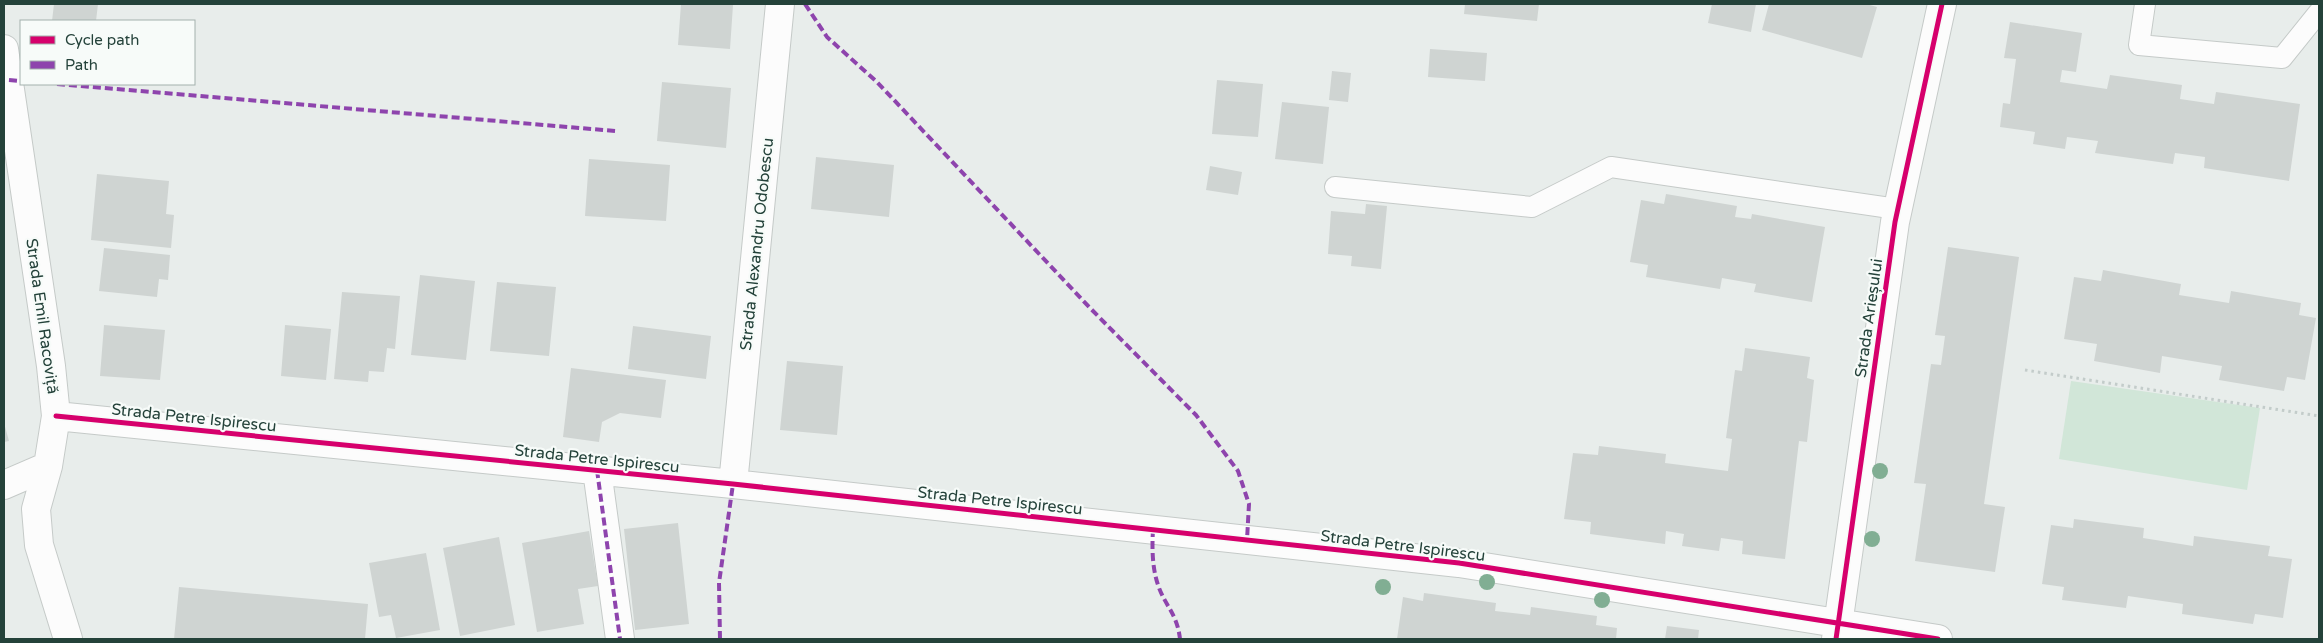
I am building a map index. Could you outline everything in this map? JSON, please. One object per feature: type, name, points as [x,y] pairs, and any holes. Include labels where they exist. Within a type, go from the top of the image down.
[{"type":"street","name":"Strada Alexandru Odobescu","points":[[733,484],[780,4]]},
{"type":"street","name":"Strada Arieșului","points":[[1837,632],[1897,209],[1942,4]]},
{"type":"street","name":"Strada Emil Racoviță","points":[[4,49],[8,109],[51,366],[56,416],[48,466],[36,509],[39,545],[68,639]]},
{"type":"street","name":"Strada Petre Ispirescu","points":[[56,416],[733,484],[1459,563],[1651,592],[1837,632],[1938,639]]},
{"type":"street","points":[[4,485],[48,466]]},
{"type":"street","points":[[596,470],[620,639]]},
{"type":"lane","points":[[2145,4],[2139,45],[2282,58],[2319,12]]},
{"type":"lane","points":[[1335,187],[1532,207],[1611,168],[1897,209]]},
{"type":"path","points":[[2025,370],[2319,416]]},
{"type":"green space","points":[[2071,381],[2260,408],[2247,490],[2059,459]]},
{"type":"building","points":[[54,4],[98,4],[96,20],[52,20]]},
{"type":"building","points":[[681,4],[733,5],[730,49],[678,45]]},
{"type":"building","points":[[1465,4],[1539,4],[1537,21],[1464,14]]},
{"type":"building","points":[[1712,4],[1756,4],[1751,32],[1708,23]]},
{"type":"building","points":[[1769,4],[1866,4],[1877,7],[1862,58],[1762,30]]},
{"type":"building","points":[[2010,22],[2082,33],[2076,72],[2062,70],[2060,82],[2107,89],[2110,75],[2182,85],[2180,99],[2214,104],[2216,92],[2300,104],[2289,181],[2204,168],[2205,157],[2175,153],[2173,164],[2095,153],[2098,141],[2067,137],[2065,149],[2033,144],[2035,132],[2000,127],[2003,103],[2010,104],[2016,59],[2004,58]]},
{"type":"building","points":[[1430,49],[1487,53],[1485,81],[1428,77]]},
{"type":"building","points":[[1332,71],[1351,73],[1348,102],[1329,100]]},
{"type":"building","points":[[1217,80],[1263,84],[1258,137],[1212,134]]},
{"type":"building","points":[[662,82],[731,88],[726,148],[657,141]]},
{"type":"building","points":[[1282,102],[1329,107],[1323,164],[1275,159]]},
{"type":"building","points":[[816,157],[894,165],[889,217],[811,209]]},
{"type":"building","points":[[589,159],[670,165],[666,221],[585,216]]},
{"type":"building","points":[[1210,166],[1242,172],[1238,195],[1206,190]]},
{"type":"building","points":[[97,174],[169,181],[166,214],[174,215],[171,248],[91,240]]},
{"type":"building","points":[[1666,194],[1737,206],[1735,217],[1751,219],[1752,214],[1825,227],[1812,302],[1754,292],[1756,284],[1722,278],[1720,289],[1646,277],[1648,265],[1630,262],[1641,200],[1664,204]]},
{"type":"building","points":[[1366,204],[1387,206],[1381,269],[1351,266],[1352,256],[1328,254],[1331,211],[1365,214]]},
{"type":"building","points":[[1948,247],[2019,257],[1984,504],[2005,507],[1995,572],[1915,561],[1926,484],[1914,483],[1931,364],[1941,365],[1945,336],[1935,335]]},
{"type":"building","points":[[104,248],[170,255],[168,280],[159,279],[157,297],[99,291]]},
{"type":"building","points":[[2103,270],[2181,284],[2179,295],[2229,303],[2231,291],[2301,303],[2299,315],[2316,318],[2305,380],[2287,377],[2284,391],[2219,380],[2222,366],[2162,356],[2160,373],[2094,361],[2097,344],[2064,339],[2074,277],[2101,281]]},
{"type":"building","points":[[420,275],[475,281],[466,360],[411,355]]},
{"type":"building","points":[[497,282],[556,287],[549,356],[490,351]]},
{"type":"building","points":[[342,292],[400,296],[395,349],[387,348],[384,372],[369,371],[368,382],[334,379]]},
{"type":"building","points":[[104,325],[165,330],[160,380],[100,376]]},
{"type":"building","points":[[285,325],[331,329],[326,380],[281,376]]},
{"type":"building","points":[[633,326],[711,336],[706,379],[628,369]]},
{"type":"building","points":[[1745,348],[1810,357],[1807,378],[1814,380],[1807,442],[1799,441],[1785,559],[1742,554],[1743,541],[1721,538],[1719,551],[1682,546],[1684,534],[1666,531],[1665,544],[1590,534],[1591,522],[1564,519],[1573,453],[1598,455],[1599,446],[1666,454],[1665,463],[1728,471],[1732,439],[1726,438],[1735,370],[1742,371]]},
{"type":"building","points":[[787,361],[843,366],[837,435],[780,430]]},
{"type":"building","points":[[571,368],[666,380],[661,418],[620,413],[602,422],[599,442],[563,437]]},
{"type":"building","points":[[4,423],[9,441],[4,442]]},
{"type":"building","points":[[2074,519],[2144,528],[2143,538],[2193,546],[2194,536],[2270,546],[2268,556],[2292,559],[2283,618],[2255,614],[2253,624],[2182,614],[2183,604],[2128,596],[2126,608],[2062,600],[2064,587],[2042,584],[2051,525],[2073,528]]},
{"type":"building","points":[[678,523],[689,624],[635,630],[624,529]]},
{"type":"building","points":[[589,531],[598,586],[578,589],[584,624],[537,632],[522,543]]},
{"type":"building","points":[[499,537],[515,625],[460,636],[443,548]]},
{"type":"building","points":[[426,553],[440,630],[396,638],[391,615],[379,617],[369,563]]},
{"type":"building","points":[[179,587],[368,604],[365,639],[174,639]]},
{"type":"building","points":[[1424,593],[1496,603],[1495,611],[1530,615],[1531,607],[1597,616],[1596,625],[1617,628],[1616,639],[1397,639],[1403,597],[1423,601]]},
{"type":"building","points":[[1667,626],[1699,630],[1698,639],[1665,639]]},
{"type":"marked path","points":[[805,4],[827,37],[877,82],[1091,309],[1196,415],[1238,471],[1249,504],[1247,540]]},
{"type":"marked path","points":[[9,80],[20,81]]},
{"type":"marked path","points":[[69,85],[616,131]]},
{"type":"marked path","points":[[597,470],[620,639]]},
{"type":"marked path","points":[[720,639],[719,583],[733,484]]},
{"type":"marked path","points":[[1153,529],[1153,557],[1156,578],[1174,616],[1180,639]]},
{"type":"cycle path","points":[[1836,639],[1895,222],[1942,4]]},
{"type":"cycle path","points":[[56,416],[733,484],[1459,563],[1938,639]]}]
